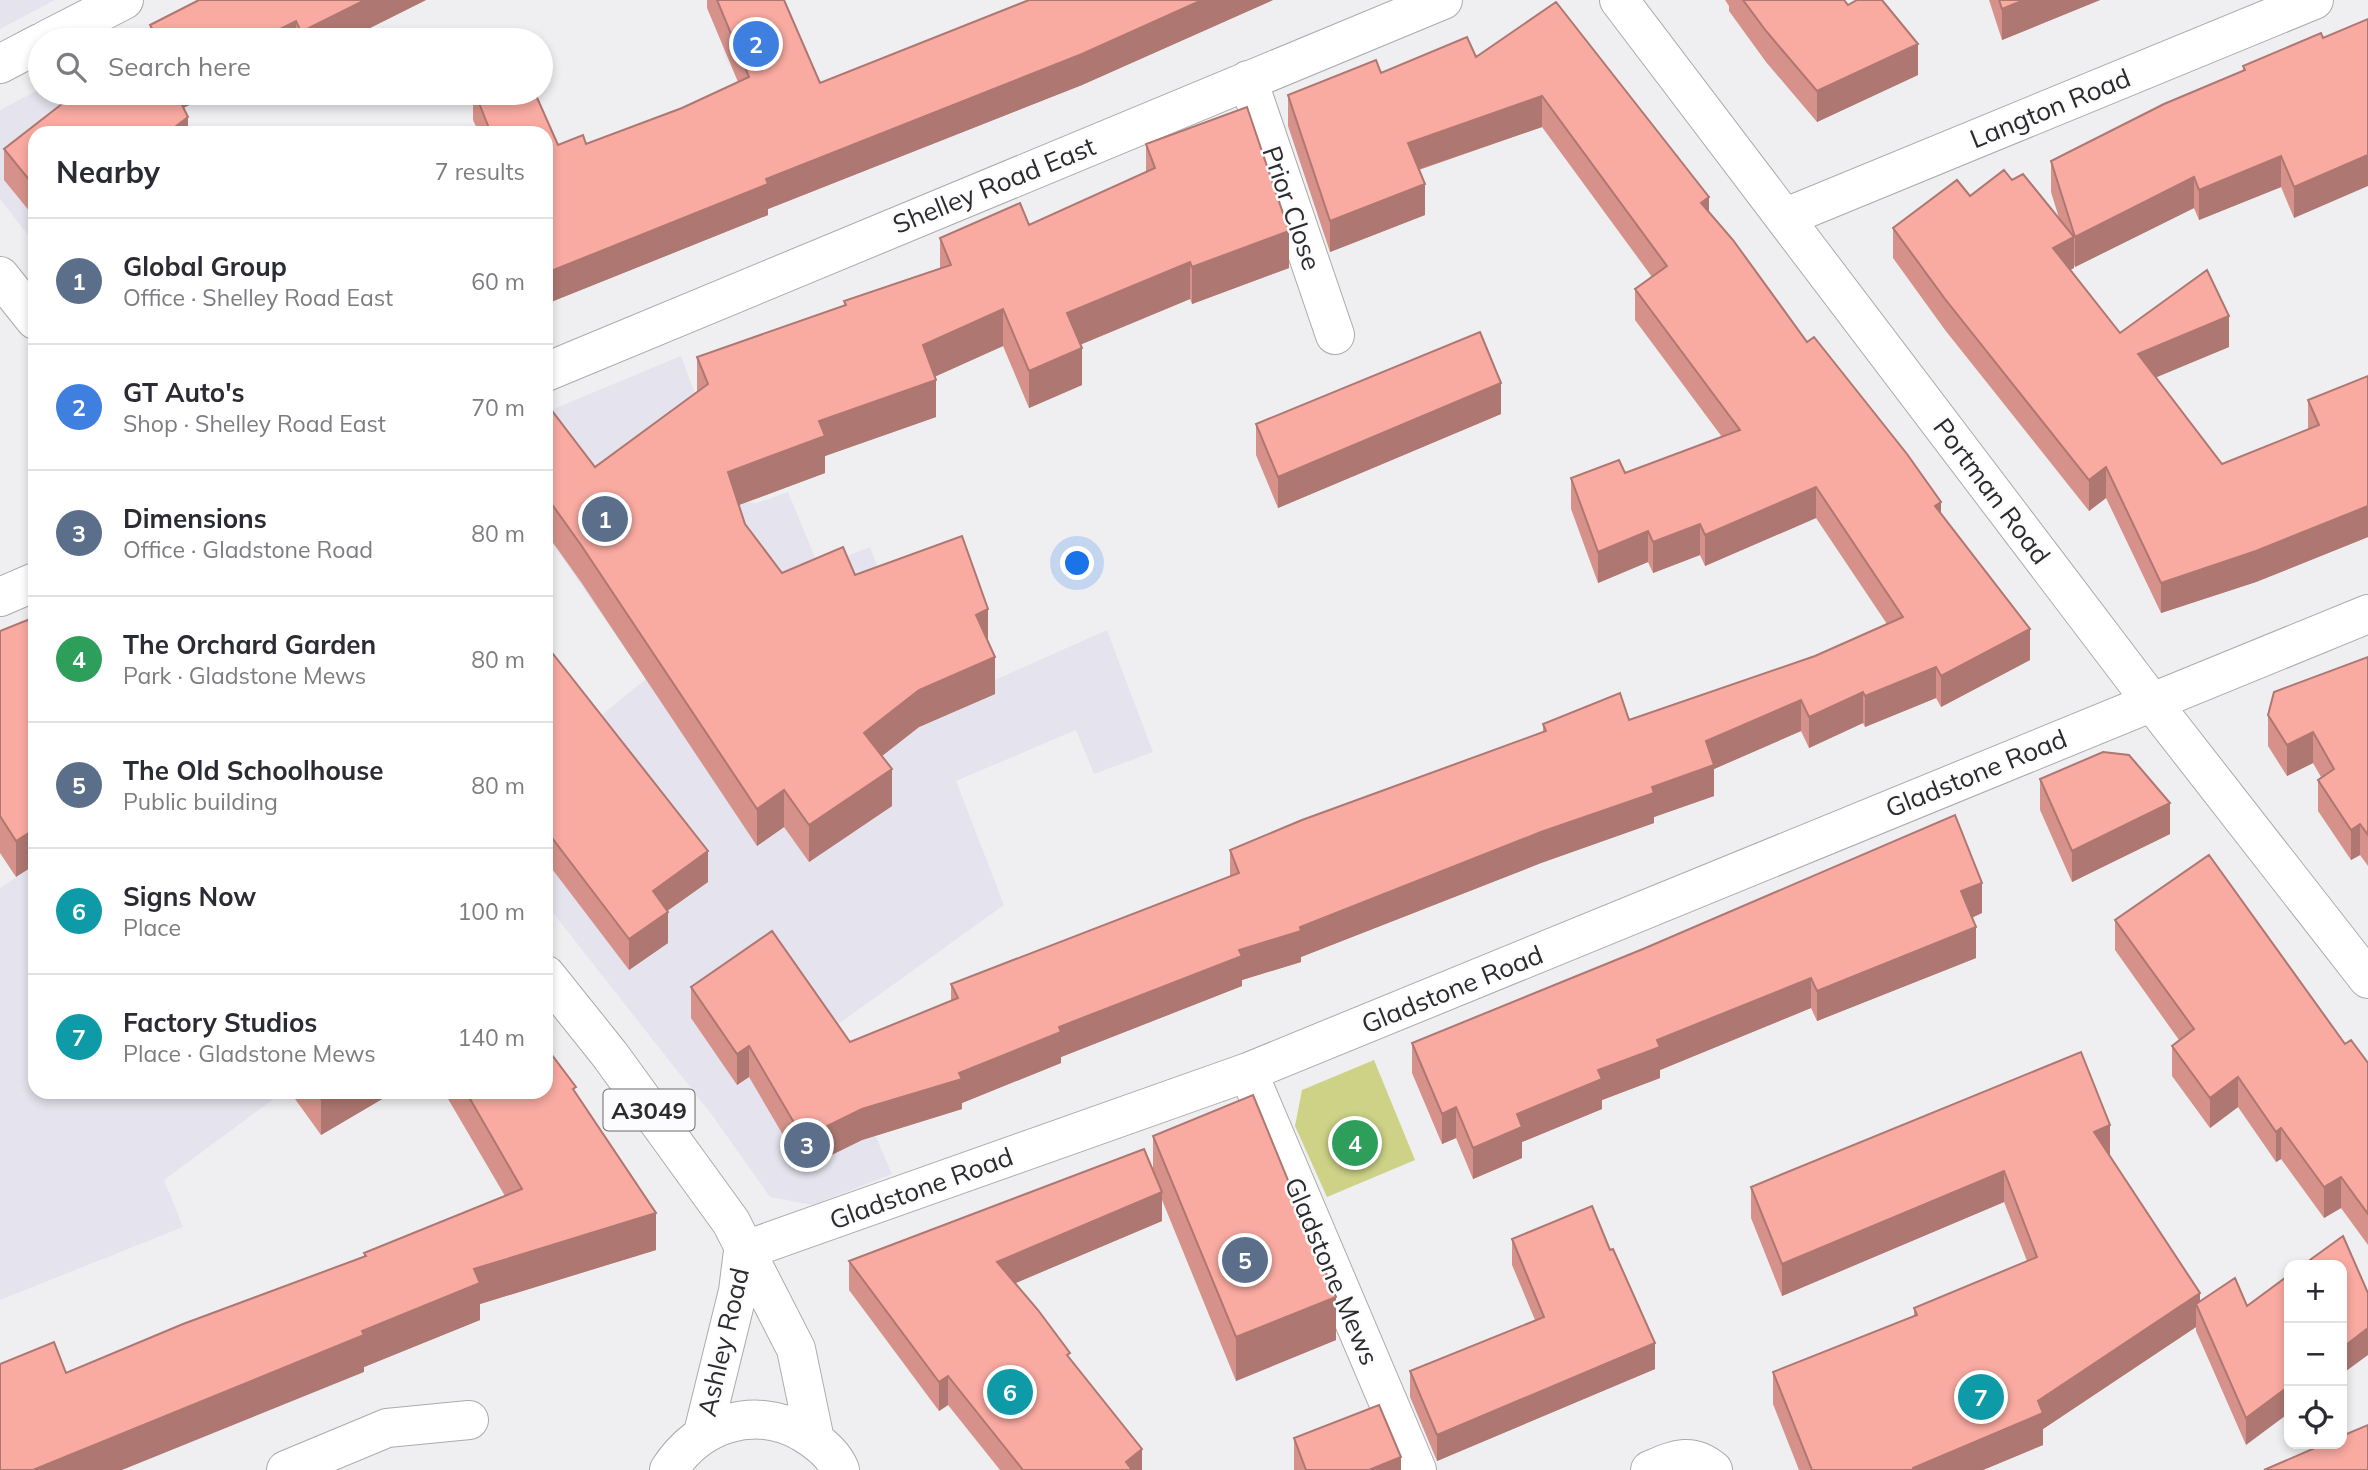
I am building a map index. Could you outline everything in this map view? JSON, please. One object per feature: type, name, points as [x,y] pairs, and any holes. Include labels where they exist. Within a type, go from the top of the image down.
[{"type":"street","points":[[69,28],[124,0]]},
{"type":"street","name":"Shelley Road East","points":[[553,369],[1443,0]]},
{"type":"street","name":"Portman Road","points":[[1619,0],[2151,701],[2368,979]]},
{"type":"street","name":"Langton Road","points":[[1786,217],[2314,0]]},
{"type":"street","points":[[0,64],[28,49]]},
{"type":"street","name":"Prior Close","points":[[1248,80],[1335,335]]},
{"type":"street","points":[[0,276],[28,311]]},
{"type":"street","points":[[0,597],[28,585]]},
{"type":"street","name":"Gladstone Road","points":[[743,1251],[1248,1073],[2368,614]]},
{"type":"street","name":"Ashley Road","points":[[553,984],[610,1055],[731,1222],[743,1251],[796,1349],[816,1440]]},
{"type":"street","name":"Gladstone Mews","points":[[1248,1073],[1417,1470]]},
{"type":"street","name":"Ashley Road","points":[[703,1433],[738,1291],[743,1251]]},
{"type":"street","points":[[669,1470],[680,1453],[703,1433],[730,1422],[760,1419],[790,1426],[816,1440],[840,1470]]},
{"type":"street","points":[[286,1470],[387,1429],[469,1420]]},
{"type":"street","points":[[1650,1470],[1689,1457],[1702,1461],[1713,1470]]},
{"type":"shaded area","points":[[0,0],[55,0],[0,29]]},
{"type":"shaded area","points":[[28,95],[28,105],[175,105],[185,126],[28,126],[28,235],[0,199],[0,110]]},
{"type":"shaded area","points":[[681,356],[736,501],[757,503],[788,492],[819,567],[870,547],[932,708],[1107,630],[1153,752],[1094,774],[1076,730],[956,781],[1004,905],[830,1030],[892,1174],[813,1205],[770,1197],[712,1115],[553,913],[553,754],[646,679],[553,544],[553,409]]},
{"type":"shaded area","points":[[28,870],[28,1099],[274,1099],[164,1180],[183,1227],[0,1300],[0,888]]},
{"type":"green space","points":[[1374,1060],[1415,1160],[1327,1197],[1295,1126],[1302,1090]]},
{"type":"building","points":[[199,0],[365,0],[309,28],[299,28],[296,21],[282,28],[152,28],[150,25]]},
{"type":"building","points":[[717,0],[784,0],[820,83],[1029,0],[1202,0],[1082,54],[766,179],[768,184],[553,270],[553,134],[558,145],[583,135],[586,144],[682,108],[749,77]]},
{"type":"building","points":[[1743,0],[1844,0],[1848,5],[1857,0],[1882,0],[1918,44],[1817,91]]},
{"type":"building","points":[[1999,0],[2024,0],[2002,9]]},
{"type":"building","points":[[1556,2],[1709,197],[1701,203],[1733,240],[1807,342],[1814,337],[1907,454],[1941,502],[1935,506],[2030,629],[1941,676],[1936,667],[1865,696],[1863,692],[1809,717],[1801,700],[1706,741],[1714,765],[1652,787],[1654,793],[1541,832],[1300,927],[1301,931],[1239,950],[1242,956],[1059,1027],[1061,1032],[959,1073],[962,1079],[862,1109],[803,1138],[749,1046],[737,1054],[691,987],[772,931],[850,1042],[958,998],[951,984],[1239,873],[1230,850],[1302,820],[1546,731],[1543,724],[1620,693],[1629,720],[1815,656],[1903,617],[1816,487],[1705,535],[1700,524],[1653,542],[1648,531],[1598,552],[1571,478],[1619,460],[1625,473],[1740,430],[1635,289],[1667,266],[1542,96],[1408,143],[1425,184],[1330,221],[1288,95],[1376,60],[1381,73],[1467,37],[1476,57]]},
{"type":"building","points":[[2368,19],[2368,155],[2294,187],[2281,156],[2199,190],[2194,177],[2075,237],[2051,161],[2164,104],[2245,70],[2243,66],[2321,33],[2323,38]]},
{"type":"building","points":[[61,105],[182,105],[188,117],[176,126],[34,126]]},
{"type":"building","points":[[480,105],[540,105],[550,126],[488,126]]},
{"type":"building","points":[[1247,107],[1289,231],[1192,267],[1190,262],[1067,313],[1082,348],[1029,371],[1003,309],[923,345],[936,380],[819,421],[825,436],[728,472],[745,524],[782,573],[843,547],[855,575],[962,536],[988,609],[976,615],[995,657],[919,690],[864,733],[892,769],[809,825],[784,790],[757,809],[553,506],[553,412],[595,467],[708,384],[697,357],[846,305],[844,301],[951,265],[940,238],[1020,203],[1029,225],[1155,168],[1146,144]]},
{"type":"building","points":[[28,130],[28,178],[4,149]]},
{"type":"building","points":[[2004,170],[2012,180],[2023,174],[2074,237],[2053,248],[2120,333],[2207,270],[2229,316],[2138,354],[2222,464],[2319,425],[2308,400],[2368,376],[2368,506],[2256,551],[2161,583],[2106,467],[2089,480],[1945,299],[1893,228],[1957,180],[1970,196]]},
{"type":"building","points":[[1480,332],[1501,383],[1278,477],[1256,424]]},
{"type":"building","points":[[28,620],[28,833],[16,841],[0,816],[0,631]]},
{"type":"building","points":[[553,654],[708,851],[653,891],[668,912],[629,939],[553,839]]},
{"type":"building","points":[[2368,657],[2368,835],[2360,824],[2351,830],[2318,780],[2334,769],[2313,732],[2287,745],[2268,715],[2274,692]]},
{"type":"building","points":[[2103,752],[2129,755],[2170,803],[2072,851],[2040,779]]},
{"type":"building","points":[[1955,815],[1982,883],[1961,891],[1976,927],[1817,991],[1811,978],[1657,1040],[1660,1047],[1598,1070],[1602,1079],[1517,1114],[1522,1127],[1473,1148],[1456,1107],[1442,1114],[1412,1043],[1643,949]]},
{"type":"building","points":[[2209,855],[2345,1044],[2351,1040],[2368,1063],[2368,1214],[2341,1177],[2324,1187],[2281,1128],[2276,1132],[2238,1077],[2210,1098],[2172,1046],[2194,1029],[2115,920]]},
{"type":"building","points":[[2081,1052],[2110,1125],[2094,1132],[2200,1293],[2038,1401],[2043,1413],[1913,1468],[1914,1470],[1812,1470],[1773,1372],[1917,1315],[1914,1308],[2037,1257],[2004,1171],[1782,1264],[1751,1187]]},
{"type":"building","points":[[553,1056],[576,1087],[573,1089],[656,1213],[474,1269],[480,1283],[362,1331],[364,1335],[33,1470],[0,1470],[0,1364],[54,1342],[66,1373],[183,1324],[366,1256],[364,1253],[522,1189],[470,1099],[553,1099]]},
{"type":"building","points":[[1253,1095],[1336,1297],[1236,1337],[1153,1136]]},
{"type":"building","points":[[1144,1149],[1162,1192],[997,1262],[1038,1310],[1070,1353],[1067,1355],[1142,1449],[1126,1462],[1132,1470],[1023,1470],[948,1376],[939,1382],[849,1261]]},
{"type":"building","points":[[1592,1206],[1655,1343],[1437,1435],[1410,1371],[1544,1317],[1512,1239]]},
{"type":"building","points":[[2343,1236],[2368,1293],[2368,1328],[2347,1344],[2347,1260],[2310,1260]]},
{"type":"building","points":[[2235,1278],[2247,1306],[2284,1279],[2284,1390],[2246,1418],[2196,1304]]},
{"type":"building","points":[[1379,1405],[1401,1457],[1369,1470],[1306,1470],[1294,1438]]},
{"type":"building","points":[[2368,1425],[2368,1470],[2264,1470],[2312,1449],[2347,1449],[2347,1434]]},
{"type":"place","name":"GT Auto's","points":[[756,44]]},
{"type":"place","name":"Global Group","points":[[605,519]]},
{"type":"place","name":"The Orchard Garden","points":[[1355,1143]]},
{"type":"place","name":"Dimensions","points":[[807,1145]]},
{"type":"place","name":"The Old Schoolhouse","points":[[1245,1260]]},
{"type":"place","name":"Signs Now","points":[[1010,1392]]},
{"type":"place","name":"Factory Studios","points":[[1981,1397]]}]
